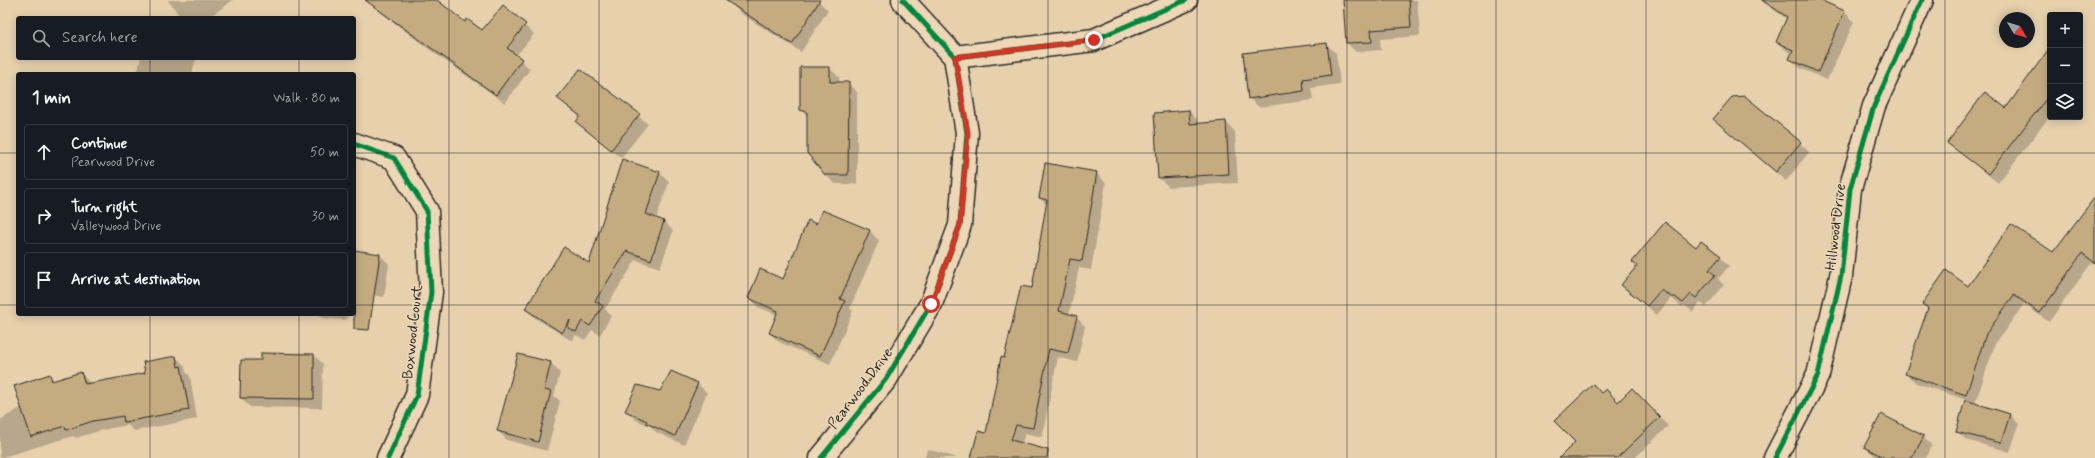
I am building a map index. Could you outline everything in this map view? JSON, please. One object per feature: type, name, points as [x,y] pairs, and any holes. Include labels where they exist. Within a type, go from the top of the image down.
[{"type":"street","points":[[903,0],[955,57],[1094,40],[1186,0]]},
{"type":"street","name":"Hillwood Drive","points":[[1775,458],[1818,375],[1841,276],[1850,189],[1874,106],[1922,0]]},
{"type":"street","name":"Pearwood Drive","points":[[821,458],[886,379],[931,304],[960,225],[968,133],[955,57]]},
{"type":"street","name":"Boxwood Court","points":[[356,145],[394,158],[427,211],[431,292],[417,395],[388,458]]},
{"type":"building","points":[[365,0],[437,0],[465,22],[467,19],[482,30],[503,5],[526,24],[507,48],[522,59],[496,95]]},
{"type":"building","points":[[725,0],[820,0],[792,44]]},
{"type":"building","points":[[1343,0],[1409,0],[1411,27],[1371,30],[1372,42],[1346,43]]},
{"type":"building","points":[[1762,0],[1820,0],[1845,11],[1818,72],[1789,59],[1793,50],[1776,42],[1787,17]]},
{"type":"building","points":[[1327,43],[1331,75],[1303,79],[1304,91],[1248,99],[1243,53]]},
{"type":"building","points":[[2047,51],[2047,98],[1988,174],[1947,143],[1985,92],[2006,108]]},
{"type":"building","points":[[800,67],[830,67],[830,82],[849,82],[848,175],[825,175],[807,153],[807,112],[800,110]]},
{"type":"building","points":[[580,69],[640,114],[611,150],[576,122],[580,116],[557,98]]},
{"type":"building","points":[[1745,96],[1801,142],[1776,172],[1713,119],[1732,97]]},
{"type":"building","points":[[1189,110],[1190,124],[1226,121],[1229,174],[1158,178],[1154,113]]},
{"type":"building","points":[[622,159],[660,172],[646,214],[664,221],[651,260],[627,251],[595,301],[603,306],[590,326],[582,321],[576,332],[568,328],[570,320],[562,333],[525,309],[564,247],[589,263]]},
{"type":"building","points":[[1045,163],[1097,172],[1082,261],[1070,259],[1059,311],[1077,316],[1068,353],[1049,349],[1033,428],[1016,425],[1011,440],[1048,450],[1047,458],[971,458],[978,431],[986,433],[1001,357],[1004,358],[1021,286],[1032,288],[1047,200],[1039,198]]},
{"type":"building","points":[[2095,197],[2095,263],[2082,253],[2040,313],[2014,295],[1986,334],[1966,395],[1905,374],[1928,308],[1922,304],[1946,270],[1968,286],[2011,224],[2053,252]]},
{"type":"building","points":[[822,210],[870,230],[840,299],[845,301],[820,356],[769,333],[778,311],[748,298],[760,269],[783,279],[808,220],[816,224]]},
{"type":"building","points":[[1665,222],[1696,247],[1701,241],[1721,256],[1709,270],[1715,275],[1696,298],[1691,294],[1683,303],[1674,296],[1673,298],[1661,290],[1647,306],[1621,285],[1637,266],[1632,262]]},
{"type":"building","points":[[356,250],[380,254],[369,330],[354,329],[354,316],[356,316]]},
{"type":"building","points":[[261,353],[314,354],[314,399],[240,398],[241,360],[261,360]]},
{"type":"building","points":[[518,354],[551,362],[544,390],[551,391],[538,442],[497,431]]},
{"type":"building","points":[[176,356],[178,367],[181,366],[189,410],[124,422],[123,416],[93,421],[66,430],[65,426],[31,437],[14,386],[50,374],[52,381],[81,372],[85,384],[145,373],[143,362]]},
{"type":"building","points":[[671,371],[698,383],[675,436],[646,423],[647,421],[625,411],[637,385],[660,391]]},
{"type":"building","points":[[1593,384],[1601,393],[1606,389],[1618,402],[1632,388],[1660,417],[1617,458],[1559,458],[1575,442],[1554,421]]},
{"type":"building","points":[[1965,400],[2010,414],[2001,443],[1956,432]]},
{"type":"building","points":[[1881,414],[1924,436],[1912,458],[1885,458],[1864,447]]},
{"type":"cycle path","points":[[821,458],[886,379],[931,304],[960,225],[967,133],[955,57],[903,0]]},
{"type":"cycle path","points":[[955,57],[1094,40],[1186,0]]},
{"type":"cycle path","points":[[1775,458],[1818,375],[1841,276],[1850,189],[1874,106],[1922,0]]},
{"type":"cycle path","points":[[356,145],[394,158],[427,211],[431,292],[417,395],[388,458]]},
{"type":"route","points":[[931,304],[960,225],[968,133],[955,57],[1094,40]]}]
